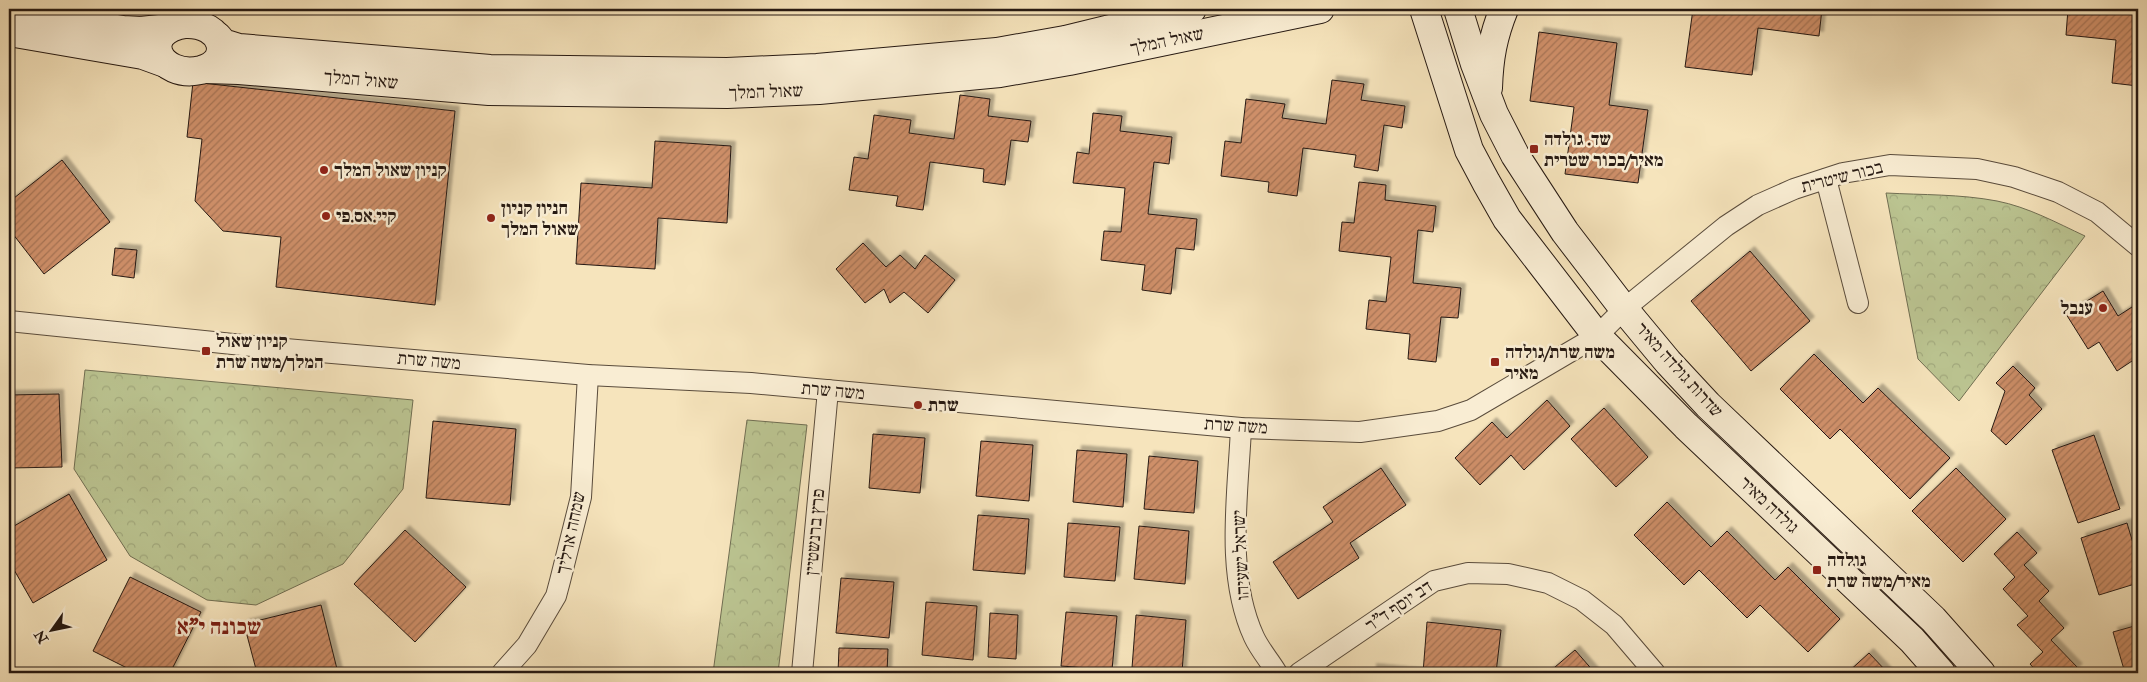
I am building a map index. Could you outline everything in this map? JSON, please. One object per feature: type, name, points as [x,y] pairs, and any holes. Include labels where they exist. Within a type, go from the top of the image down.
[{"type":"street","name":"שאול המלך","points":[[207,23],[230,46],[239,48],[490,69],[727,72],[817,68],[997,52],[1064,40],[1192,9]]},
{"type":"street","name":"שאול המלך","points":[[206,69],[239,70],[490,91],[727,94],[819,90],[1000,73],[1069,61],[1320,9]]},
{"type":"street","points":[[1424,9],[1469,150],[1507,219],[1597,336]]},
{"type":"street","name":"שדרות גולדה מאיר","points":[[1458,9],[1488,100],[1515,155],[1565,232],[1624,309],[1668,362],[1708,405],[1934,619],[1981,673]]},
{"type":"street","points":[[1488,100],[1489,66],[1494,32],[1504,9]]},
{"type":"street","points":[[9,10],[122,30],[141,31],[185,24],[207,23],[220,44],[220,55],[206,69],[186,72],[176,70],[144,55],[9,32]]},
{"type":"street","points":[[165,64],[159,54],[157,43],[159,37],[169,28]]},
{"type":"street","name":"בכור שיטרית","points":[[1624,309],[1726,226],[1758,205],[1794,189],[1843,173],[1890,165],[1977,169],[2014,177],[2058,192],[2097,212],[2138,246]]},
{"type":"street","points":[[1826,179],[1858,303]]},
{"type":"street","name":"משה שרת","points":[[9,321],[262,348],[588,375],[751,383],[1240,428],[1360,432],[1438,421],[1472,410],[1597,336],[1624,309]]},
{"type":"street","name":"גולדה מאיר","points":[[1597,336],[1679,420],[1912,640],[1940,673]]},
{"type":"street","name":"שמחה ארליך","points":[[502,673],[526,645],[556,596],[581,497],[588,375]]},
{"type":"street","name":"פרץ ברנשטיין","points":[[802,673],[828,390]]},
{"type":"street","name":"ישראל ישעיהו","points":[[1240,428],[1236,540],[1243,606],[1254,638],[1276,673]]},
{"type":"street","name":"דב יוסף ד\"ר","points":[[1299,673],[1434,581],[1468,573],[1508,574],[1548,583],[1582,600],[1614,625],[1656,673]]},
{"type":"green space","points":[[1886,193],[1955,196],[1997,201],[2031,211],[2085,236],[1959,401],[1918,359]]},
{"type":"green space","points":[[85,370],[413,400],[403,489],[343,564],[256,605],[207,600],[130,556],[74,469]]},
{"type":"green space","points":[[747,420],[807,425],[778,673],[713,673]]},
{"type":"building","points":[[1693,9],[1822,9],[1819,36],[1758,28],[1752,75],[1685,67]]},
{"type":"building","points":[[2068,9],[2138,9],[2138,86],[2112,83],[2116,40],[2066,35]]},
{"type":"building","points":[[1539,32],[1617,43],[1609,105],[1648,110],[1638,183],[1565,174],[1574,107],[1530,101]]},
{"type":"building","points":[[1332,80],[1364,84],[1361,100],[1405,106],[1402,128],[1384,125],[1378,171],[1354,167],[1356,155],[1303,148],[1297,196],[1268,192],[1269,182],[1221,176],[1225,141],[1241,143],[1246,99],[1285,104],[1282,118],[1326,124]]},
{"type":"building","name":"קניון שאול המלך","points":[[193,82],[455,111],[435,305],[276,287],[281,237],[223,231],[195,201],[202,139],[187,137]]},
{"type":"building","points":[[960,95],[990,99],[988,116],[1031,121],[1028,142],[1011,140],[1005,185],[983,182],[984,169],[930,162],[923,210],[896,206],[898,196],[849,190],[854,157],[868,159],[874,115],[911,120],[909,133],[954,139]]},
{"type":"building","points":[[1093,113],[1122,116],[1120,131],[1172,137],[1169,164],[1154,162],[1148,214],[1197,219],[1194,250],[1176,248],[1171,294],[1142,290],[1145,265],[1101,260],[1104,231],[1121,232],[1125,188],[1073,183],[1077,152],[1089,154]]},
{"type":"building","points":[[655,141],[731,146],[727,223],[658,218],[655,269],[576,264],[581,183],[652,188]]},
{"type":"building","points":[[62,160],[110,222],[44,274],[9,229],[9,202]]},
{"type":"building","points":[[1359,182],[1386,185],[1385,200],[1436,206],[1433,232],[1418,230],[1413,283],[1461,288],[1458,318],[1441,317],[1436,362],[1408,359],[1410,334],[1366,329],[1369,300],[1386,302],[1391,257],[1339,251],[1342,222],[1354,223]]},
{"type":"building","points":[[863,243],[886,267],[900,255],[915,269],[925,255],[955,280],[928,313],[904,292],[890,303],[884,289],[865,303],[836,269]]},
{"type":"building","points":[[115,248],[137,250],[134,278],[112,275]]},
{"type":"building","points":[[1750,251],[1810,321],[1751,371],[1691,301]]},
{"type":"building","points":[[2103,291],[2118,316],[2132,307],[2138,317],[2138,357],[2117,371],[2099,342],[2088,349],[2066,314]]},
{"type":"building","points":[[1814,354],[1863,403],[1878,388],[1950,458],[1910,499],[1840,429],[1830,439],[1780,389]]},
{"type":"building","points":[[2013,366],[2035,388],[2029,395],[2042,409],[2006,445],[1991,431],[2005,391],[1996,383]]},
{"type":"building","points":[[59,394],[62,467],[9,468],[9,395]]},
{"type":"building","points":[[1547,400],[1570,426],[1524,470],[1511,455],[1480,485],[1455,458],[1492,422],[1507,438]]},
{"type":"building","points":[[1604,408],[1648,457],[1616,487],[1571,439]]},
{"type":"building","points":[[433,421],[516,429],[510,505],[426,498]]},
{"type":"building","points":[[873,434],[925,438],[920,493],[869,488]]},
{"type":"building","points":[[2094,435],[2120,509],[2078,523],[2052,450]]},
{"type":"building","points":[[981,441],[1033,445],[1029,501],[976,496]]},
{"type":"building","points":[[1077,450],[1127,454],[1123,507],[1073,502]]},
{"type":"building","points":[[1149,456],[1198,461],[1194,513],[1144,509]]},
{"type":"building","points":[[1381,468],[1406,505],[1350,543],[1359,558],[1298,599],[1273,562],[1333,522],[1323,507]]},
{"type":"building","points":[[1956,468],[2006,519],[1963,562],[1912,511]]},
{"type":"building","points":[[69,494],[107,560],[33,603],[9,561],[9,529]]},
{"type":"building","points":[[1667,502],[1711,547],[1727,531],[1775,580],[1788,567],[1840,619],[1808,652],[1760,605],[1747,618],[1699,570],[1684,585],[1634,535]]},
{"type":"building","points":[[978,515],[1029,519],[1025,574],[973,570]]},
{"type":"building","points":[[1068,523],[1120,527],[1115,581],[1064,577]]},
{"type":"building","points":[[2127,523],[2138,560],[2138,583],[2099,595],[2081,538]]},
{"type":"building","points":[[1139,526],[1189,531],[1185,584],[1134,579]]},
{"type":"building","points":[[405,530],[466,587],[415,642],[354,584]]},
{"type":"building","points":[[2017,532],[2037,553],[2024,565],[2049,591],[2039,601],[2064,628],[2051,640],[2078,668],[2072,673],[2038,673],[2030,664],[2043,652],[2017,625],[2028,616],[2003,589],[2015,577],[1994,554]]},
{"type":"building","points":[[130,577],[201,612],[170,673],[137,673],[93,651]]},
{"type":"building","points":[[841,578],[894,582],[889,638],[836,633]]},
{"type":"building","points":[[926,602],[977,606],[973,660],[922,655]]},
{"type":"building","points":[[321,605],[338,673],[257,673],[244,624]]},
{"type":"building","points":[[1066,612],[1117,616],[1112,670],[1061,666]]},
{"type":"building","points":[[990,613],[1018,615],[1016,659],[988,657]]},
{"type":"building","points":[[1136,615],[1186,620],[1182,672],[1132,668]]},
{"type":"building","points":[[1427,622],[1501,630],[1496,673],[1423,673]]},
{"type":"building","points":[[2138,625],[2138,673],[2125,673],[2113,632]]},
{"type":"building","points":[[839,648],[888,649],[887,673],[838,673]]},
{"type":"building","points":[[1575,650],[1595,673],[1548,673]]},
{"type":"building","points":[[1869,653],[1888,673],[1847,673]]},
{"type":"building","points":[[1372,668],[1421,673],[1372,673]]},
{"type":"place","name":"שד. גולדה מאיר/בכור שטרית","points":[[1534,149]]},
{"type":"place","name":"קניון שאול המלך","points":[[324,170]]},
{"type":"place","name":"קיי.אס.פי","points":[[326,216]]},
{"type":"place","name":"חניון קניון שאול המלך","points":[[491,218]]},
{"type":"place","name":"ענבל","points":[[2103,308]]},
{"type":"place","name":"קניון שאול המלך/משה שרת","points":[[206,351]]},
{"type":"place","name":"משה שרת/גולדה מאיר","points":[[1495,362]]},
{"type":"place","name":"שרת","points":[[918,405]]},
{"type":"place","name":"גולדה מאיר/משה שרת","points":[[1817,570]]},
{"type":"district","name":"שכונה י\"א","points":[[219,627]]}]
